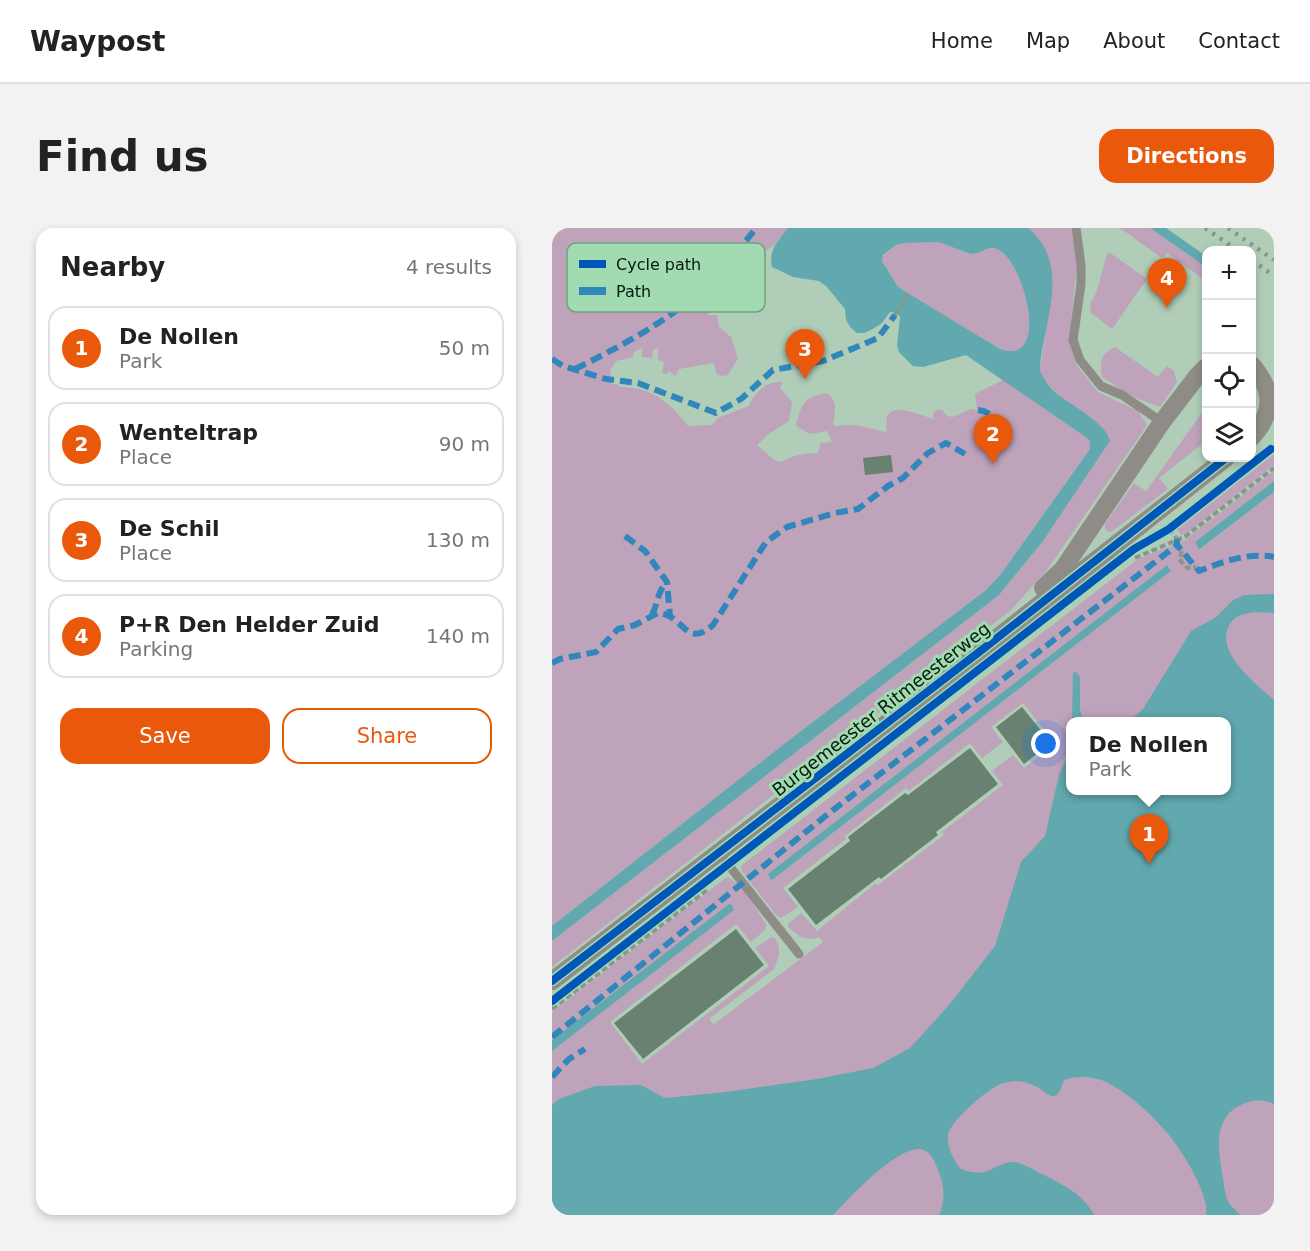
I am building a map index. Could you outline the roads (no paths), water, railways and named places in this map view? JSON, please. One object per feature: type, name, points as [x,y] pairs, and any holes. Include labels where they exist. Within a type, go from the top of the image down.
[{"type":"street","name":"Burgemeester Ritmeesterweg","points":[[983,649],[1063,569],[1162,422],[1202,371]]},
{"type":"street","points":[[1256,371],[1270,387],[1274,398],[1273,410],[1256,433]]},
{"type":"street","name":"Burgemeester Ritmeesterweg","points":[[552,981],[723,859],[983,649],[1221,462]]},
{"type":"lane","points":[[1076,228],[1081,284],[1073,340],[1080,360],[1101,386],[1122,395],[1162,422]]},
{"type":"lane","points":[[723,859],[799,954]]},
{"type":"water","points":[[788,228],[1028,228],[1045,249],[1052,278],[1052,294],[1040,371],[1057,394],[1103,428],[1110,441],[1043,541],[999,595],[552,941],[552,926],[784,744],[986,590],[1001,574],[1090,449],[1090,442],[1087,438],[966,355],[923,367],[913,366],[899,352],[897,346],[900,317],[897,313],[890,312],[882,323],[873,329],[857,333],[846,320],[845,309],[827,287],[819,281],[793,277],[772,267],[773,251]],"holes":[[[938,242],[973,254],[995,248],[1009,259],[1024,292],[1028,312],[1029,329],[1025,343],[1016,350],[1000,349],[898,287],[882,261],[883,255],[896,245],[904,243]]]},
{"type":"water","points":[[1150,228],[1166,228],[1202,253],[1202,264]]},
{"type":"water","points":[[1274,481],[1274,492],[1200,549],[1198,548],[1195,542]]},
{"type":"water","points":[[1167,565],[1171,571],[772,880],[770,879],[768,874]]},
{"type":"water","points":[[1274,594],[1274,613],[1250,613],[1239,616],[1230,624],[1226,634],[1227,645],[1239,666],[1274,700],[1274,1104],[1258,1100],[1247,1102],[1233,1109],[1226,1116],[1222,1125],[1219,1153],[1225,1191],[1229,1203],[1240,1215],[1206,1215],[1204,1196],[1193,1173],[1174,1141],[1161,1126],[1122,1091],[1104,1081],[1084,1077],[1064,1080],[1055,1096],[1024,1082],[998,1085],[981,1097],[955,1122],[948,1135],[948,1144],[961,1169],[981,1173],[1006,1163],[1021,1164],[1071,1190],[1084,1201],[1094,1215],[939,1215],[943,1198],[942,1181],[932,1157],[921,1149],[911,1150],[887,1164],[833,1215],[552,1215],[552,1105],[559,1099],[595,1086],[641,1085],[665,1098],[817,1079],[873,1068],[910,1048],[949,1005],[995,946],[1021,862],[1045,836],[1059,775],[1066,759],[1066,795],[1231,795],[1231,717],[1134,717],[1143,709],[1191,631],[1215,618],[1233,600],[1244,595]]},
{"type":"water","points":[[1076,672],[1080,677],[1081,717],[1072,717],[1073,673]]},
{"type":"water","points":[[729,904],[734,910],[552,1051],[552,1040]]},
{"type":"railway","points":[[1205,228],[1231,246]]},
{"type":"railway","points":[[1228,228],[1274,260]]},
{"type":"railway","points":[[1256,263],[1274,276]]},
{"type":"place","name":"P+R Den Helder Zuid","points":[[1167,308]]},
{"type":"place","name":"De Schil","points":[[805,379]]},
{"type":"place","name":"Wenteltrap","points":[[993,464]]},
{"type":"place","name":"De Nollen","points":[[1149,864]]}]
